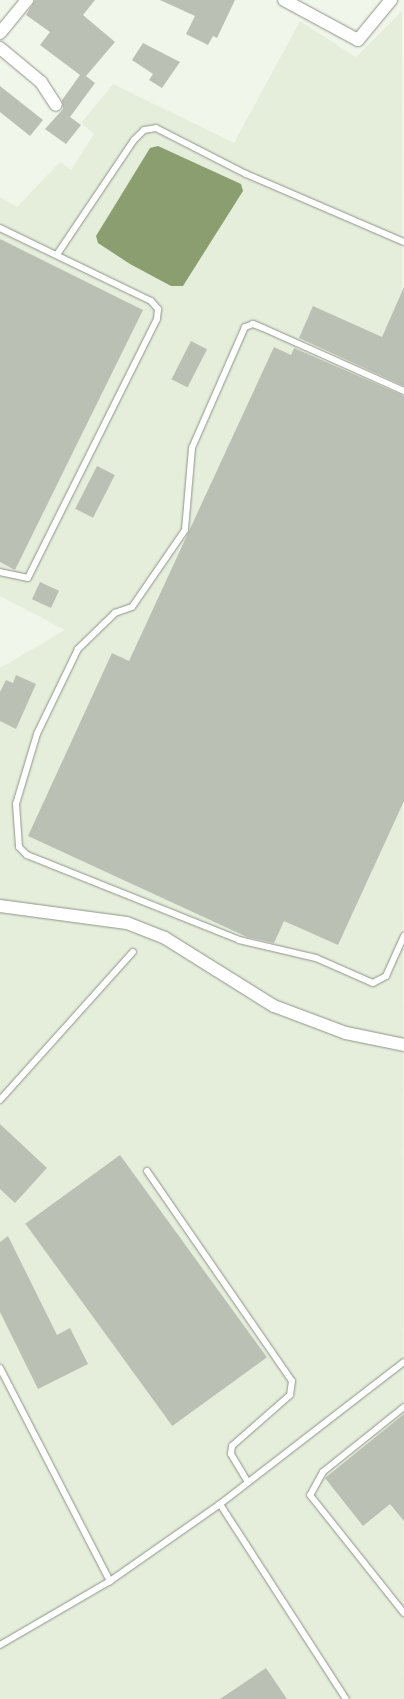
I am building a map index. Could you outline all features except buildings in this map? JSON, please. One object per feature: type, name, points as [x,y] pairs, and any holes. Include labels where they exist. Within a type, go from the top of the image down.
[{"type":"street","points":[[0,33],[27,0]]},
{"type":"street","points":[[284,0],[353,40],[362,38],[391,0]]},
{"type":"street","points":[[0,48],[41,82],[56,105]]},
{"type":"street","points":[[0,906],[127,923],[165,938],[274,1006],[346,1033],[404,1045]]},
{"type":"lane","points":[[58,253],[134,140],[156,128],[246,174],[404,242]]},
{"type":"lane","points":[[0,228],[58,253],[151,301],[158,309],[157,319],[28,578],[0,572]]},
{"type":"lane","points":[[404,391],[264,328],[253,324],[245,327],[192,448],[185,530],[132,607],[97,627],[63,674],[23,771],[16,812],[19,847],[27,855],[239,940],[316,958],[373,983],[386,976],[404,936]]},
{"type":"lane","points":[[0,1100],[134,952]]},
{"type":"lane","points":[[147,1170],[292,1382],[290,1395],[232,1446],[231,1454],[248,1482]]},
{"type":"lane","points":[[0,1645],[110,1581],[220,1504],[404,1362]]},
{"type":"lane","points":[[0,1368],[110,1581]]},
{"type":"lane","points":[[404,1407],[323,1472],[310,1495],[404,1613]]},
{"type":"lane","points":[[220,1504],[346,1699]]},
{"type":"shaded area","points":[[402,11],[404,1699],[0,1699],[0,668],[65,630],[0,596],[0,197],[17,207],[60,162],[71,170],[94,134],[81,123],[113,84],[234,143],[300,21],[356,57]]},
{"type":"shaded area","points":[[158,146],[241,184],[243,191],[183,286],[171,286],[130,264],[98,243],[96,236],[150,148]]}]
